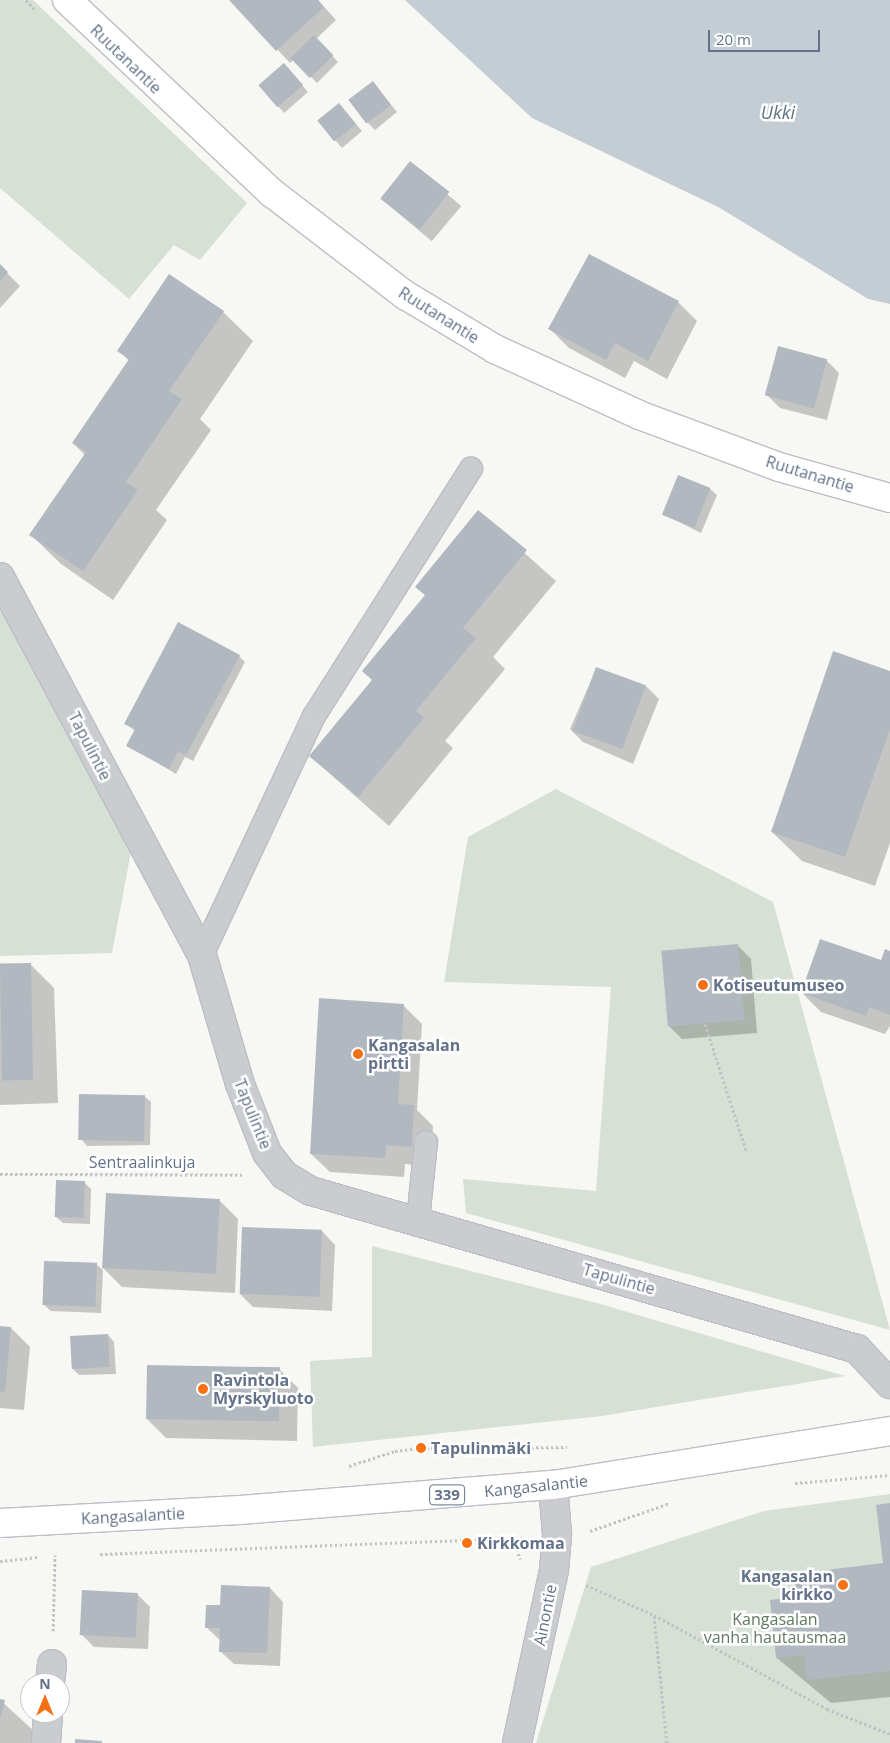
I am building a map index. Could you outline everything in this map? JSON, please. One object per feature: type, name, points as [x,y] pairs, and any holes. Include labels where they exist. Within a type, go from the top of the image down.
[{"type":"main road","name":"Ruutanantie","points":[[67,0],[272,193],[405,295],[495,349],[639,416],[779,467],[890,498]]},
{"type":"main road","name":"Kangasalantie","points":[[0,1523],[240,1510],[553,1485],[890,1431]]},
{"type":"street","name":"Tapulintie","points":[[0,577],[202,956],[240,1084],[267,1153],[284,1175],[311,1191],[418,1220],[857,1349],[890,1384]]},
{"type":"street","name":"Ainontie","points":[[517,1743],[554,1570],[558,1534],[553,1485]]},
{"type":"street","points":[[46,1743],[47,1723]]},
{"type":"lane","points":[[202,956],[314,716],[471,469]]},
{"type":"lane","points":[[418,1220],[426,1142]]},
{"type":"path","points":[[705,1024],[746,1150]]},
{"type":"path","name":"Sentraalinkuja","points":[[0,1174],[284,1175]]},
{"type":"path","points":[[338,1468],[395,1450],[421,1448],[570,1447]]},
{"type":"path","points":[[51,1673],[55,1555]]},
{"type":"path","points":[[554,1570],[654,1615],[827,1709],[890,1734]]},
{"type":"path","points":[[654,1615],[667,1743]]},
{"type":"green space","points":[[0,0],[33,0],[247,203],[200,260],[174,245],[129,299],[0,188]]},
{"type":"green space","points":[[0,589],[133,841],[112,953],[0,956]]},
{"type":"green space","points":[[556,789],[773,902],[890,1330],[466,1213],[463,1179],[596,1191],[611,987],[444,982],[468,837]]},
{"type":"green space","points":[[372,1246],[597,1303],[845,1376],[602,1416],[313,1447],[310,1361],[372,1357]]},
{"type":"green space","name":"Kangasalan vanha hautausmaa","points":[[890,1494],[890,1743],[536,1743],[591,1567],[764,1511]]},
{"type":"water","name":"Ukki","points":[[405,0],[890,0],[890,304],[868,299],[720,208],[532,118]]},
{"type":"building","points":[[229,0],[318,0],[324,7],[276,51]]},
{"type":"building","points":[[314,35],[333,55],[310,78],[290,58]]},
{"type":"building","points":[[284,63],[303,85],[277,107],[258,85]]},
{"type":"building","points":[[373,81],[391,105],[366,124],[348,100]]},
{"type":"building","points":[[339,103],[356,124],[334,142],[317,121]]},
{"type":"building","points":[[410,161],[449,192],[420,230],[380,199]]},
{"type":"building","points":[[589,254],[679,301],[648,361],[615,343],[606,360],[548,329]]},
{"type":"building","points":[[0,264],[8,272],[0,281]]},
{"type":"building","points":[[169,274],[224,311],[169,391],[182,399],[126,482],[138,490],[83,571],[29,535],[86,452],[72,443],[129,359],[117,351]]},
{"type":"building","points":[[778,346],[827,359],[814,408],[765,395]]},
{"type":"building","points":[[678,475],[710,488],[694,528],[662,515]]},
{"type":"building","points":[[478,510],[527,550],[463,628],[476,638],[416,711],[424,718],[358,797],[309,756],[372,680],[362,671],[425,595],[415,587]]},
{"type":"building","points":[[178,622],[240,655],[186,755],[178,751],[169,769],[126,746],[135,729],[124,724]]},
{"type":"building","points":[[833,651],[890,671],[890,729],[845,857],[771,832]]},
{"type":"building","points":[[596,667],[646,685],[623,749],[573,731]]},
{"type":"building","points":[[820,939],[881,960],[885,949],[890,951],[890,1015],[869,1007],[866,1016],[801,993]]},
{"type":"building","name":"Kotiseutumuseo","points":[[738,944],[745,1020],[668,1026],[661,951]]},
{"type":"building","points":[[31,963],[33,1080],[2,1081],[0,964]]},
{"type":"building","name":"Kangasalan pirtti","points":[[319,998],[404,1004],[398,1104],[414,1105],[412,1147],[386,1145],[385,1158],[310,1154]]},
{"type":"building","points":[[79,1094],[145,1095],[144,1141],[78,1140]]},
{"type":"building","points":[[56,1180],[85,1181],[84,1218],[55,1217]]},
{"type":"building","points":[[106,1193],[220,1199],[216,1274],[102,1268]]},
{"type":"building","points":[[242,1227],[322,1230],[320,1297],[240,1294]]},
{"type":"building","points":[[44,1261],[97,1263],[95,1307],[42,1305]]},
{"type":"building","points":[[0,1326],[11,1327],[5,1392],[0,1391]]},
{"type":"building","points":[[108,1334],[110,1367],[72,1369],[70,1336]]},
{"type":"building","points":[[147,1365],[280,1367],[279,1421],[146,1419]]},
{"type":"building","name":"Kangasalan kirkko","points":[[890,1503],[890,1671],[807,1680],[804,1655],[776,1658],[770,1600],[797,1597],[794,1574],[883,1563],[876,1505]]},
{"type":"building","points":[[221,1585],[270,1587],[267,1653],[219,1652],[220,1628],[205,1628],[206,1605],[220,1605]]},
{"type":"building","points":[[82,1590],[138,1593],[136,1638],[80,1635]]},
{"type":"building","points":[[0,1699],[5,1700],[1,1717],[0,1716]]},
{"type":"building","points":[[75,1739],[102,1741],[102,1743],[75,1743]]},
{"type":"place","name":"Kotiseutumuseo","points":[[703,985]]},
{"type":"place","name":"Kangasalan pirtti","points":[[358,1054]]},
{"type":"place","name":"Ravintola Myrskyluoto","points":[[203,1389]]},
{"type":"place","name":"Tapulinmäki","points":[[421,1448]]},
{"type":"place","name":"Kirkkomaa","points":[[467,1543]]},
{"type":"place","name":"Kangasalan kirkko","points":[[843,1585]]}]
